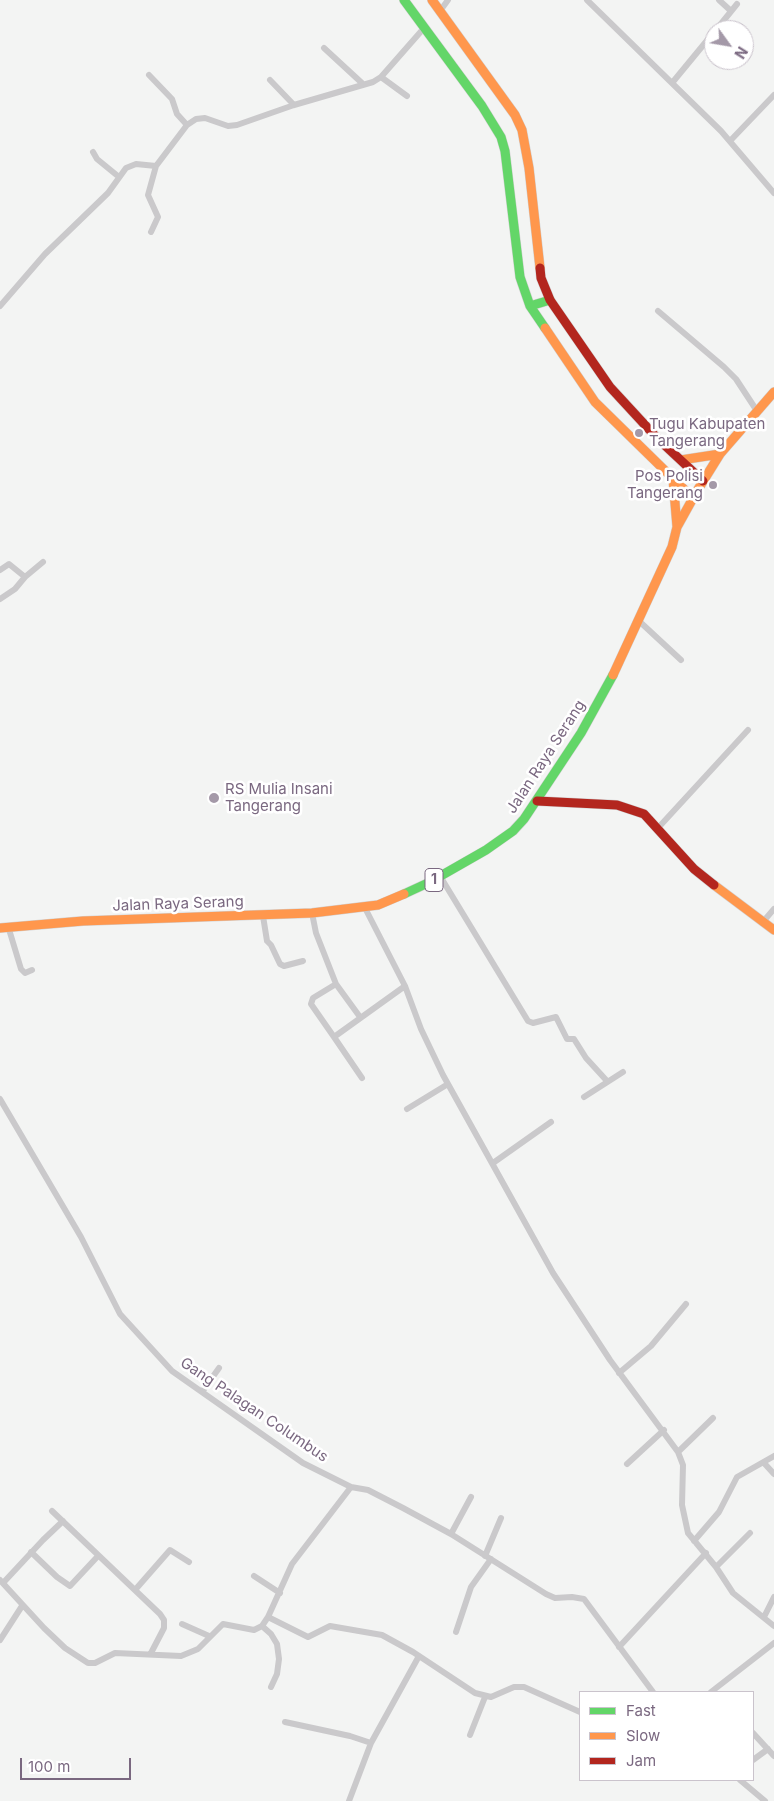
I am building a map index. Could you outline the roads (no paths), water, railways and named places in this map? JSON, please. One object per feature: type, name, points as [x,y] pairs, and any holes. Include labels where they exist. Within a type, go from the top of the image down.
[{"type":"main road","points":[[404,0],[482,106],[501,138],[505,151],[520,277],[530,306],[595,402],[693,498]]},
{"type":"main road","points":[[432,0],[478,60],[515,115],[522,130],[528,160],[541,278],[550,300],[610,388],[703,481]]},
{"type":"main road","points":[[530,306],[550,300]]},
{"type":"main road","name":"Jalan Raya Serang","points":[[4,927],[83,921],[263,916],[312,913],[378,905],[440,876],[486,850],[513,831],[537,801],[581,733],[609,683],[639,621],[672,548],[676,528],[720,454],[774,392]]},
{"type":"main road","points":[[681,460],[720,454]]},
{"type":"main road","points":[[673,479],[676,528]]},
{"type":"main road","points":[[537,801],[617,805],[644,814],[694,869],[762,923],[774,930]]},
{"type":"street","points":[[440,10],[448,0]]},
{"type":"street","points":[[719,0],[731,11]]},
{"type":"street","points":[[589,1],[730,141],[774,194]]},
{"type":"street","points":[[724,20],[737,4]]},
{"type":"street","points":[[151,232],[158,216],[148,195],[156,166],[187,126],[196,119],[205,118],[232,126],[237,125],[373,82],[381,77],[424,28]]},
{"type":"street","points":[[672,83],[704,44]]},
{"type":"street","points":[[324,48],[363,84]]},
{"type":"street","points":[[149,75],[172,99],[177,114],[187,126]]},
{"type":"street","points":[[381,77],[407,96]]},
{"type":"street","points":[[270,80],[294,106]]},
{"type":"street","points":[[730,141],[774,95]]},
{"type":"street","points":[[93,152],[97,159],[119,177]]},
{"type":"street","points":[[0,306],[45,254],[108,193],[119,177],[131,165],[156,166]]},
{"type":"street","points":[[658,311],[724,366],[736,379],[757,411]]},
{"type":"street","points":[[0,599],[15,589],[25,577],[43,562]]},
{"type":"street","points":[[0,570],[9,564],[20,571],[25,577]]},
{"type":"street","points":[[639,621],[681,660]]},
{"type":"street","points":[[658,828],[748,730]]},
{"type":"street","points":[[440,876],[528,1021],[533,1023],[556,1017],[567,1038],[574,1040],[586,1058],[607,1081]]},
{"type":"street","points":[[364,906],[405,986],[421,1029],[448,1084],[553,1273],[619,1373],[664,1430],[678,1452],[683,1465],[682,1506],[684,1522],[694,1541],[706,1553],[733,1593],[774,1626]]},
{"type":"street","points":[[762,923],[774,909]]},
{"type":"street","points":[[312,913],[316,933],[336,984],[360,1017]]},
{"type":"street","points":[[263,916],[266,941],[271,944],[280,964],[284,966],[303,961]]},
{"type":"street","points":[[4,927],[21,969],[25,973],[32,970]]},
{"type":"street","points":[[336,984],[313,998],[311,1004],[362,1078]]},
{"type":"street","points":[[334,1037],[405,986]]},
{"type":"street","points":[[584,1097],[623,1072]]},
{"type":"street","points":[[407,1109],[448,1084]]},
{"type":"street","name":"Gang Palagan Columbus","points":[[0,1099],[81,1237],[120,1314],[172,1371],[303,1463],[351,1487],[368,1490],[451,1534],[555,1598],[572,1597],[584,1599],[652,1691]]},
{"type":"street","points":[[492,1163],[551,1122]]},
{"type":"street","points":[[619,1373],[651,1346],[686,1304]]},
{"type":"street","points":[[202,1392],[219,1368]]},
{"type":"street","points":[[678,1452],[712,1418]]},
{"type":"street","points":[[627,1464],[664,1430]]},
{"type":"street","points":[[694,1541],[719,1512],[737,1477],[746,1470],[764,1463],[774,1456]]},
{"type":"street","points":[[764,1463],[774,1474]]},
{"type":"street","points":[[63,1521],[1,1581],[22,1606],[65,1648],[88,1663],[95,1663],[115,1652],[181,1656],[191,1653],[223,1624],[254,1630],[262,1626],[280,1593],[292,1564],[351,1487]]},
{"type":"street","points":[[451,1534],[471,1497]]},
{"type":"street","points":[[52,1511],[164,1620],[164,1628],[151,1653]]},
{"type":"street","points":[[456,1632],[471,1587],[488,1558],[501,1518]]},
{"type":"street","points":[[716,1567],[750,1533]]},
{"type":"street","points":[[135,1590],[170,1550],[189,1562]]},
{"type":"street","points":[[31,1552],[70,1586],[98,1556]]},
{"type":"street","points":[[620,1647],[706,1553]]},
{"type":"street","points":[[254,1576],[280,1593]]},
{"type":"street","points":[[764,1618],[774,1597]]},
{"type":"street","points":[[0,1640],[22,1606]]},
{"type":"street","points":[[268,1617],[308,1637],[330,1626],[373,1632],[391,1638],[468,1690],[485,1697],[491,1698],[514,1687],[524,1687],[579,1712]]},
{"type":"street","points":[[182,1624],[209,1636]]},
{"type":"street","points":[[262,1626],[271,1634],[276,1644],[279,1659],[277,1674],[272,1687]]},
{"type":"street","points":[[714,1691],[774,1643]]},
{"type":"street","points":[[349,1801],[370,1746],[419,1656]]},
{"type":"street","points":[[470,1735],[485,1697]]},
{"type":"street","points":[[285,1722],[342,1734],[370,1746]]},
{"type":"street","points":[[754,1734],[774,1756]]},
{"type":"street","points":[[754,1759],[768,1750]]},
{"type":"street","points":[[741,1781],[765,1801]]},
{"type":"place","name":"Tugu Kabupaten Tangerang","points":[[639,433]]},
{"type":"place","name":"Pos Polisi Tangerang","points":[[713,485]]},
{"type":"place","name":"RS Mulia Insani Tangerang","points":[[214,798]]}]
